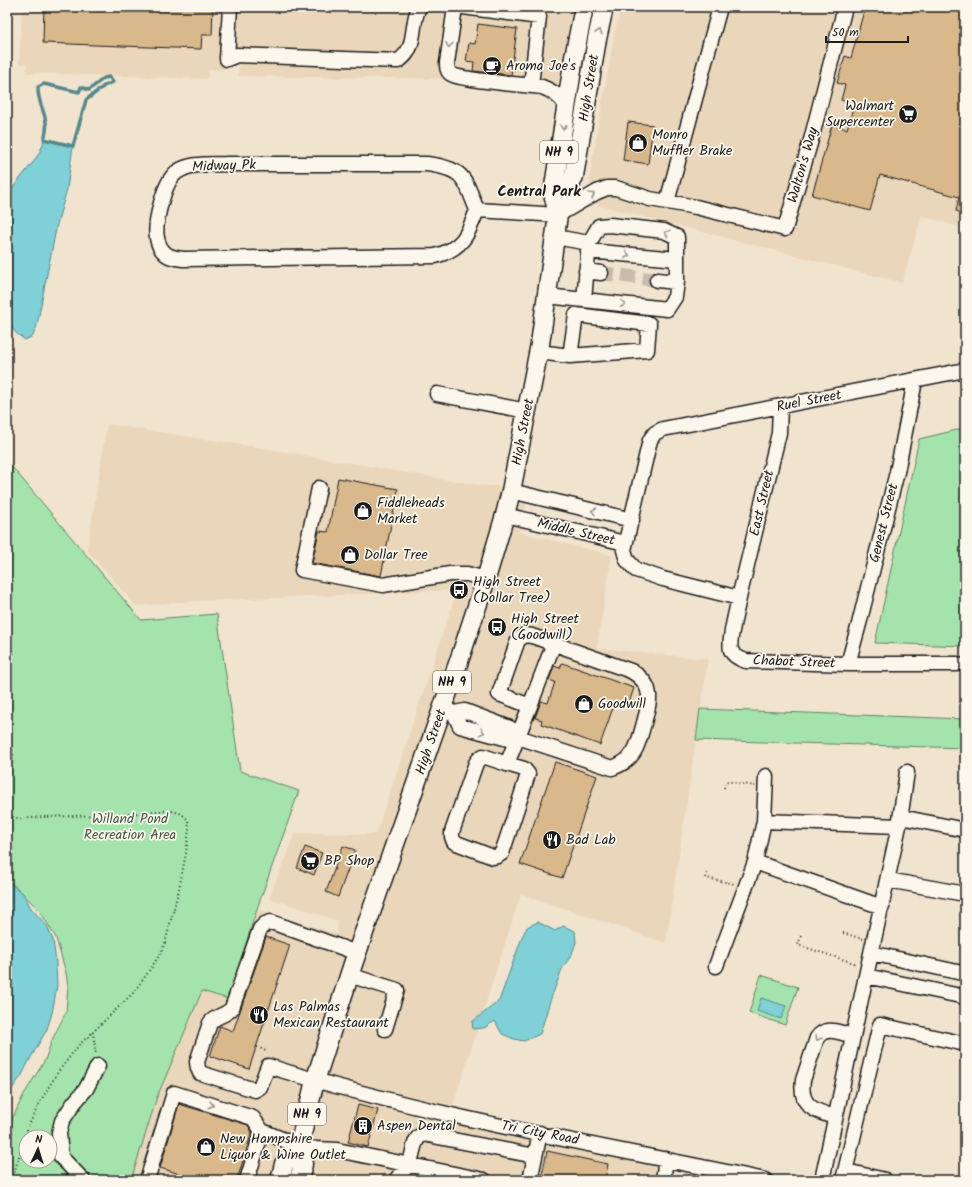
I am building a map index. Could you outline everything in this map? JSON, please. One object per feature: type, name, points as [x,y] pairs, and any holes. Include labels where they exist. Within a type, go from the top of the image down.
[{"type":"main road","name":"High Street","points":[[558,214],[553,193],[574,56],[584,7]]},
{"type":"main road","name":"High Street","points":[[299,1146],[315,1081],[349,975],[448,711],[505,515],[539,352],[558,214],[574,176],[597,39],[604,7]]},
{"type":"main road","name":"NH 9","points":[[280,1180],[284,1164],[299,1146]]},
{"type":"main road","name":"NH 9","points":[[299,1146],[303,1164],[299,1180]]},
{"type":"street","points":[[230,7],[227,59],[237,55],[398,60],[408,52],[411,44],[414,21],[419,7]]},
{"type":"street","points":[[455,7],[447,63],[448,72],[456,76],[550,90],[559,95],[566,105]]},
{"type":"street","points":[[463,7],[540,17],[531,86]]},
{"type":"street","points":[[477,210],[558,214],[607,188],[616,188],[650,199],[667,202],[720,7]]},
{"type":"street","name":"Walton's Way","points":[[667,202],[696,207],[785,229],[845,7]]},
{"type":"street","name":"Midway Pk","points":[[428,164],[450,168],[459,173],[465,181],[477,210],[465,238],[448,253],[435,256],[183,259],[171,257],[165,253],[160,246],[157,237],[157,225],[160,209],[170,180],[176,173],[185,168],[198,165],[428,164]]},
{"type":"street","points":[[547,296],[667,309],[675,296],[677,282],[677,237],[664,231],[610,225],[599,226],[589,247],[584,300]]},
{"type":"street","points":[[555,237],[589,247],[677,259]]},
{"type":"street","points":[[586,271],[601,273]]},
{"type":"street","points":[[657,280],[677,282]]},
{"type":"street","points":[[539,352],[570,356],[647,350],[649,324],[576,315],[570,356]]},
{"type":"street","name":"Ruel Street","points":[[654,433],[663,429],[915,381],[965,370]]},
{"type":"street","name":"Genest Street","points":[[848,664],[897,472],[915,381]]},
{"type":"street","points":[[437,394],[527,411]]},
{"type":"street","name":"East Street","points":[[739,598],[779,433],[780,406]]},
{"type":"street","name":"Middle Street","points":[[505,515],[625,543],[632,520],[650,440],[654,433]]},
{"type":"street","points":[[319,488],[302,570],[382,585],[450,574],[467,574],[486,580]]},
{"type":"street","name":"Middle Street","points":[[511,491],[632,520]]},
{"type":"street","points":[[625,543],[624,550],[626,560],[636,570],[663,579],[739,598]]},
{"type":"street","name":"Chabot Street","points":[[739,598],[730,644],[732,652],[737,658],[746,661],[848,664],[957,664]]},
{"type":"street","points":[[448,711],[464,711],[510,728],[518,737],[612,768],[621,765],[630,758],[636,749],[648,706],[649,694],[641,677],[632,671],[554,643],[525,635],[518,640],[499,694],[530,706]]},
{"type":"street","points":[[507,764],[554,643]]},
{"type":"street","points":[[483,756],[507,764],[524,769],[528,774],[502,853],[493,857],[454,842],[452,832],[476,763],[483,756]]},
{"type":"street","points":[[822,1180],[888,880],[900,822],[907,772]]},
{"type":"street","points":[[716,966],[755,862],[764,821],[766,782]]},
{"type":"street","points":[[764,821],[900,822],[965,830]]},
{"type":"street","points":[[755,862],[882,907]]},
{"type":"street","points":[[888,880],[965,894]]},
{"type":"street","name":"Tri City Road","points":[[357,952],[271,922],[265,924],[260,929],[255,940],[232,1008],[229,1012],[214,1018],[210,1022],[197,1062],[200,1073],[255,1090],[260,1087],[268,1066],[315,1081],[450,1115],[765,1180]]},
{"type":"street","points":[[872,948],[962,973]]},
{"type":"street","points":[[867,972],[965,997]]},
{"type":"street","points":[[349,975],[397,990],[385,1029]]},
{"type":"street","points":[[885,1180],[845,1176],[880,1025],[965,1044]]},
{"type":"street","points":[[835,1117],[818,1112],[808,1105],[803,1094],[803,1080],[820,1033],[828,1030],[853,1036]]},
{"type":"street","points":[[83,1180],[61,1157],[59,1133],[62,1121],[86,1089],[98,1066]]},
{"type":"street","points":[[147,1180],[174,1093],[252,1118],[262,1131],[299,1146],[316,1149],[337,1150],[484,1180]]},
{"type":"street","points":[[247,1180],[262,1131]]},
{"type":"street","points":[[530,1180],[540,1133]]},
{"type":"street","points":[[396,1180],[409,1164],[413,1155],[416,1140],[423,1134],[535,1156]]},
{"type":"street","points":[[663,1180],[666,1159]]},
{"type":"path","points":[[7,731],[14,758],[7,764]]},
{"type":"path","points":[[724,788],[726,780],[766,782]]},
{"type":"path","points":[[7,811],[13,817],[21,819],[43,816],[108,815],[166,811],[182,814],[188,820],[189,829],[180,882],[167,936],[161,953],[133,993],[79,1045],[58,1072],[41,1100],[28,1127],[12,1180]]},
{"type":"path","points":[[707,873],[706,878],[746,886]]},
{"type":"path","points":[[844,933],[872,948]]},
{"type":"path","points":[[801,936],[798,945],[867,972]]},
{"type":"path","points":[[93,1032],[98,1066]]},
{"type":"path","points":[[257,1047],[266,1051]]},
{"type":"shaded area","points":[[22,7],[572,7],[555,99],[543,91],[450,79],[238,76],[239,64],[229,66],[222,70],[209,70],[207,79],[26,73],[27,64],[19,64]]},
{"type":"shaded area","points":[[621,7],[965,7],[965,229],[922,216],[902,283],[598,205],[589,180],[614,35]]},
{"type":"shaded area","points":[[107,424],[257,447],[479,485],[531,488],[519,532],[612,555],[597,648],[708,659],[666,943],[521,894],[450,1115],[664,1162],[662,1180],[131,1180],[157,1097],[202,991],[229,999],[257,909],[337,934],[338,921],[269,898],[295,833],[376,834],[457,590],[181,602],[136,606],[87,550]]},
{"type":"green space","points":[[965,428],[965,646],[875,643],[919,439]]},
{"type":"green space","name":"Willand Pond Recreation Area","points":[[7,461],[141,620],[217,614],[240,771],[299,791],[259,903],[228,999],[202,991],[157,1097],[131,1180],[7,1180],[7,1130],[23,1096],[45,1060],[52,1040],[66,1012],[68,986],[66,973],[56,938],[40,911],[7,880]]},
{"type":"green space","points":[[700,709],[965,719],[965,748],[696,740]]},
{"type":"green space","points":[[761,975],[798,987],[785,1025],[749,1013]]},
{"type":"water","points":[[44,139],[73,146],[67,189],[57,224],[37,325],[33,336],[25,340],[16,333],[7,322],[7,198],[11,190],[34,161],[42,147]]},
{"type":"water","points":[[7,882],[23,893],[31,908],[47,926],[53,940],[57,986],[52,1013],[47,1029],[22,1075],[7,1096]]},
{"type":"water","points":[[538,922],[555,931],[563,926],[575,931],[576,942],[572,954],[562,969],[540,1034],[524,1041],[514,1039],[502,1034],[495,1021],[484,1028],[473,1029],[472,1022],[499,1001],[522,937],[527,927]]},
{"type":"water","points":[[761,998],[786,1006],[781,1019],[757,1011]]},
{"type":"building","points":[[44,7],[213,7],[212,35],[202,35],[201,49],[43,43]]},
{"type":"building","name":"Walmart Supercenter","points":[[865,7],[965,7],[965,214],[956,211],[959,197],[880,175],[870,211],[812,195],[832,125],[847,129],[854,104],[841,100],[845,85],[837,83],[845,56],[851,58]]},
{"type":"building","points":[[478,24],[517,29],[511,75],[473,71],[474,62],[466,61],[469,43],[475,44]]},
{"type":"building","name":"Monro Muffler Brake","points":[[628,122],[653,125],[648,164],[623,160]]},
{"type":"building","points":[[338,478],[398,489],[381,576],[312,563],[319,531],[328,532]]},
{"type":"building","points":[[562,663],[634,688],[628,706],[615,702],[600,745],[541,724],[542,720],[535,718],[541,701],[548,703],[555,682],[549,680],[554,666],[560,668]]},
{"type":"building","points":[[555,762],[597,776],[562,878],[520,864]]},
{"type":"building","points":[[343,846],[355,850],[338,897],[326,892]]},
{"type":"building","name":"BP Shop","points":[[305,847],[322,853],[314,875],[297,868]]},
{"type":"building","points":[[266,937],[290,945],[249,1069],[210,1056],[220,1026],[233,1031]]},
{"type":"building","name":"New Hampshire Liquor & Wine Outlet","points":[[179,1104],[248,1125],[252,1132],[237,1180],[200,1180],[160,1168]]},
{"type":"building","name":"Aspen Dental","points":[[358,1105],[378,1110],[368,1147],[348,1142]]},
{"type":"building","points":[[547,1151],[608,1164],[605,1180],[541,1180]]},
{"type":"waterway","points":[[109,77],[113,82],[104,86],[86,100],[73,146],[44,139],[46,125],[38,94],[38,87],[44,84],[79,92],[81,87],[89,90],[104,78],[109,77]]},
{"type":"tunnel","points":[[601,273],[657,280]]},
{"type":"place","name":"Aroma Joe's","points":[[492,66]]},
{"type":"place","name":"Walmart Supercenter","points":[[908,114]]},
{"type":"place","name":"Monro Muffler Brake","points":[[638,143]]},
{"type":"place","name":"Fiddleheads Market","points":[[363,511]]},
{"type":"place","name":"Dollar Tree","points":[[350,555]]},
{"type":"place","name":"High Street (Dollar Tree)","points":[[459,590]]},
{"type":"place","name":"High Street (Goodwill)","points":[[497,627]]},
{"type":"place","name":"Goodwill","points":[[584,704]]},
{"type":"place","name":"Bad Lab","points":[[552,840]]},
{"type":"place","name":"BP Shop","points":[[310,861]]},
{"type":"place","name":"Las Palmas Mexican Restaurant","points":[[259,1015]]},
{"type":"place","name":"Aspen Dental","points":[[363,1126]]},
{"type":"place","name":"New Hampshire Liquor & Wine Outlet","points":[[206,1147]]},
{"type":"district","name":"Central Park","points":[[539,192]]}]
